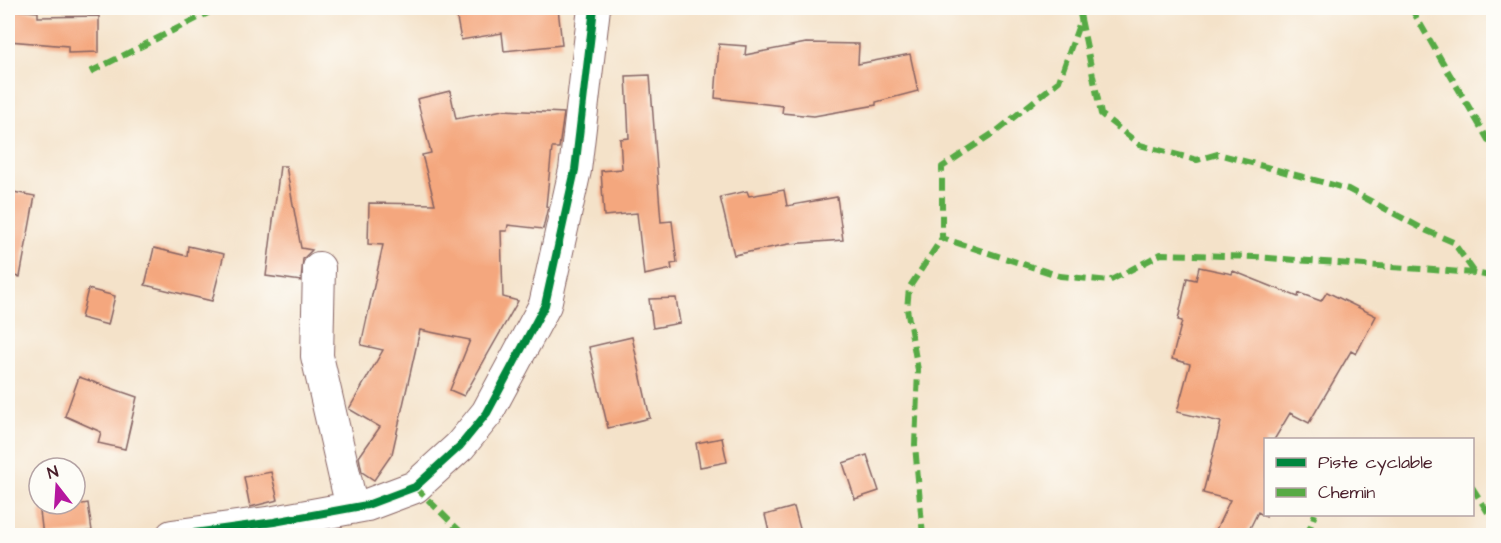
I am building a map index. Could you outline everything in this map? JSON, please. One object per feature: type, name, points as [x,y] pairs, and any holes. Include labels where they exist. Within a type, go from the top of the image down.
[{"type":"street","points":[[172,536],[352,508],[415,487],[460,446],[487,412],[545,305],[575,170],[594,8]]},
{"type":"street","points":[[319,268],[317,356],[352,508]]},
{"type":"building","points":[[455,8],[558,8],[562,45],[504,51],[502,33],[461,40]]},
{"type":"building","points":[[11,10],[38,12],[38,17],[99,16],[99,52],[68,53],[68,46],[9,41]]},
{"type":"building","points":[[806,43],[859,44],[858,64],[910,54],[918,91],[876,102],[876,105],[814,116],[782,113],[783,106],[715,98],[719,44],[746,46],[745,55]]},
{"type":"building","points":[[650,75],[661,222],[672,221],[677,263],[671,264],[672,269],[644,275],[637,213],[604,216],[601,171],[622,169],[620,139],[629,138],[626,76]]},
{"type":"building","points":[[450,91],[456,119],[503,110],[564,113],[559,148],[552,148],[546,206],[548,207],[543,229],[508,225],[507,231],[501,231],[503,297],[518,301],[464,396],[450,390],[470,340],[420,330],[392,454],[374,480],[362,472],[359,457],[380,427],[349,409],[383,350],[361,345],[383,245],[368,244],[369,203],[435,204],[422,155],[431,153],[417,99]]},
{"type":"building","points":[[280,166],[286,166],[301,248],[312,250],[303,259],[301,281],[266,276]]},
{"type":"building","points":[[784,190],[787,206],[837,197],[843,240],[789,244],[734,255],[720,197],[747,191],[749,196]]},
{"type":"building","points":[[8,191],[35,196],[20,277],[8,275]]},
{"type":"building","points":[[188,246],[224,254],[212,301],[145,285],[154,248],[187,256]]},
{"type":"building","points":[[1199,267],[1232,274],[1233,271],[1298,297],[1299,293],[1321,301],[1327,292],[1376,316],[1356,354],[1351,351],[1309,423],[1290,413],[1275,438],[1264,438],[1264,516],[1258,512],[1246,536],[1213,536],[1230,500],[1203,493],[1221,422],[1177,412],[1190,364],[1172,359],[1182,321],[1178,320],[1187,278],[1196,280]]},
{"type":"building","points":[[88,289],[115,296],[108,325],[81,318]]},
{"type":"building","points":[[676,298],[680,323],[653,328],[649,299]]},
{"type":"building","points":[[632,337],[650,418],[608,428],[589,347]]},
{"type":"building","points":[[79,377],[137,397],[125,449],[98,443],[101,432],[65,416]]},
{"type":"building","points":[[722,438],[727,462],[700,467],[696,443]]},
{"type":"building","points":[[867,455],[879,491],[855,499],[843,463]]},
{"type":"building","points":[[271,472],[278,500],[250,507],[244,477]]},
{"type":"building","points":[[87,503],[92,531],[43,536],[41,516],[87,516]]},
{"type":"building","points":[[794,507],[802,536],[770,536],[765,515]]},
{"type":"marked path","points":[[90,72],[208,13],[208,8]]},
{"type":"marked path","points":[[1079,8],[1081,19],[1059,81],[998,130],[942,167],[942,238],[1060,276],[1109,281],[1161,254],[1255,257],[1475,273],[1494,277]]},
{"type":"marked path","points":[[1411,8],[1494,150]]},
{"type":"marked path","points":[[1081,19],[1101,114],[1140,145],[1197,160],[1218,154],[1348,189],[1425,230],[1453,242],[1475,273]]},
{"type":"marked path","points":[[923,536],[915,445],[918,370],[907,309],[909,288],[942,238]]},
{"type":"marked path","points":[[415,487],[465,536]]},
{"type":"marked path","points":[[1474,490],[1494,522]]},
{"type":"marked path","points":[[1307,536],[1314,516]]},
{"type":"cycle path","points":[[172,536],[274,522],[367,505],[415,487],[460,446],[487,413],[545,305],[575,170],[594,8]]}]
